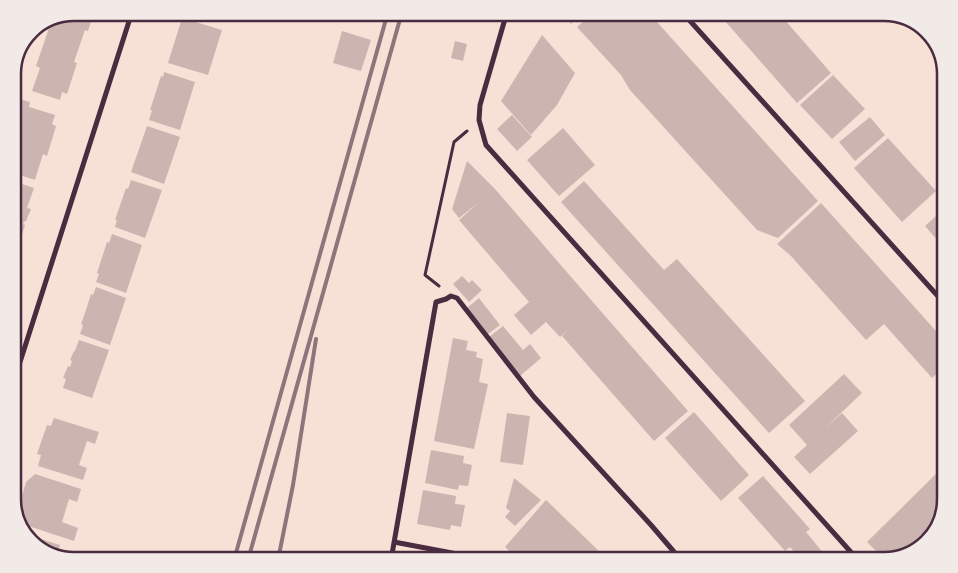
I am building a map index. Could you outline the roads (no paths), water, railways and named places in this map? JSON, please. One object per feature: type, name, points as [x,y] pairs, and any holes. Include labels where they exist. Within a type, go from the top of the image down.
[{"type":"street","points":[[21,359],[129,21]]},
{"type":"street","points":[[505,21],[480,105],[479,120],[486,145],[851,552]]},
{"type":"street","points":[[690,21],[937,294]]},
{"type":"street","points":[[392,552],[436,302],[446,300],[451,296],[457,298],[534,398],[674,552]]},
{"type":"street","points":[[394,542],[447,552]]},
{"type":"railway","points":[[236,552],[385,21]]},
{"type":"railway","points":[[250,552],[399,21]]},
{"type":"railway","points":[[280,552],[293,485],[316,339]]}]
